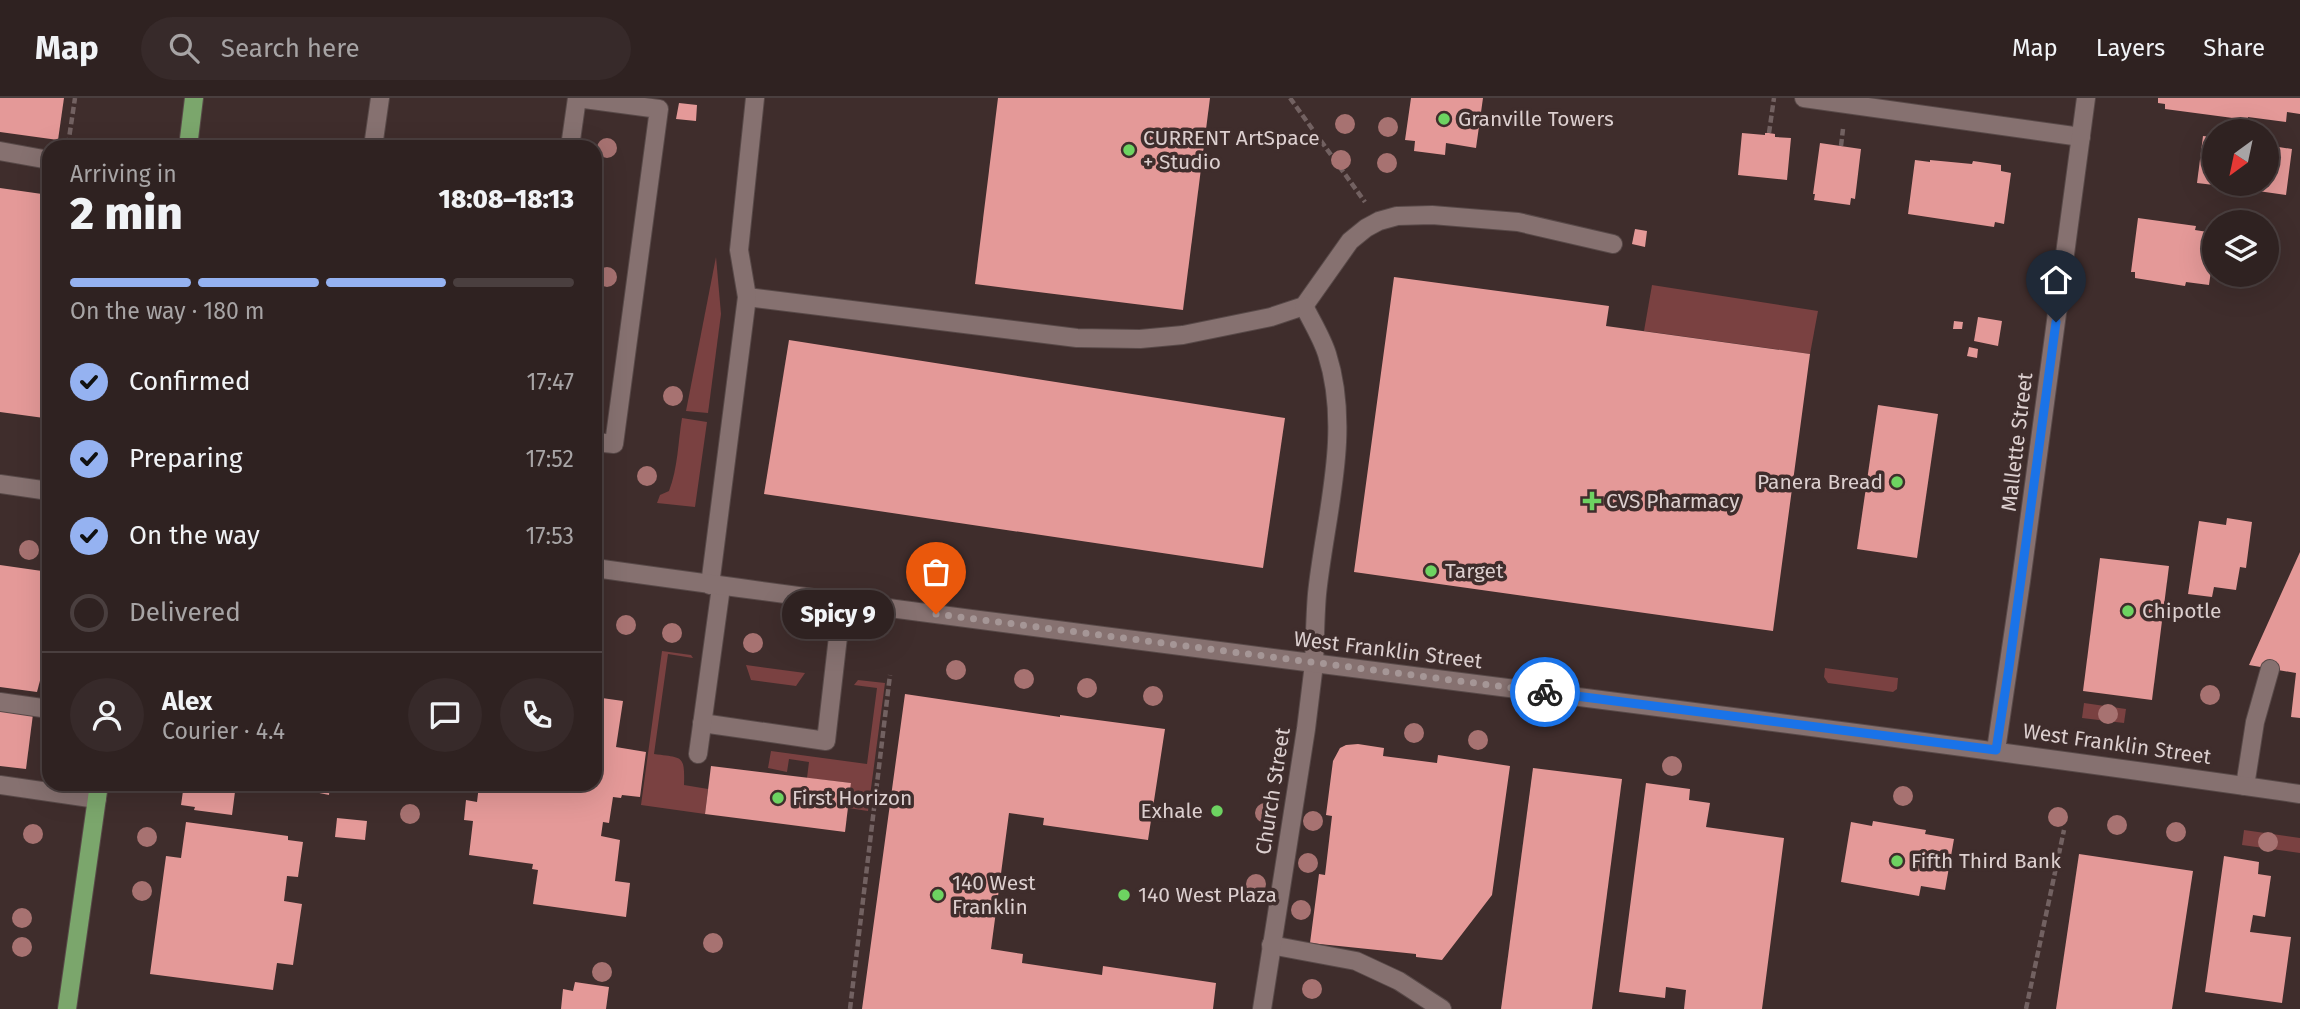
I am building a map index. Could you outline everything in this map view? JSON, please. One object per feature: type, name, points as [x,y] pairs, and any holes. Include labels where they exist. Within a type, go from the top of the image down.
[{"type":"main road","points":[[189,140],[194,98]]},
{"type":"main road","points":[[374,140],[380,98]]},
{"type":"main road","points":[[571,140],[577,98],[659,109],[614,444],[602,443]]},
{"type":"main road","points":[[698,754],[747,296],[739,250],[755,98]]},
{"type":"main road","points":[[1804,98],[2081,137]]},
{"type":"main road","name":"Mallette Street","points":[[1996,750],[2025,556],[2086,98]]},
{"type":"main road","points":[[0,151],[42,159]]},
{"type":"main road","points":[[747,296],[1077,338],[1127,339],[1183,335],[1271,317],[1304,306],[1350,241],[1379,221],[1397,216],[1432,215],[1518,222],[1612,244]]},
{"type":"main road","name":"Church Street","points":[[1262,1009],[1306,729],[1314,664],[1317,595],[1332,494],[1336,408],[1334,384],[1327,352],[1304,306]]},
{"type":"main road","points":[[0,484],[42,490]]},
{"type":"main road","name":"West Franklin Street","points":[[602,570],[1996,750],[2300,794]]},
{"type":"main road","points":[[702,723],[826,741],[842,602]]},
{"type":"main road","points":[[2245,786],[2255,722],[2270,668]]},
{"type":"main road","points":[[0,702],[42,708]]},
{"type":"main road","points":[[0,785],[42,788]]},
{"type":"main road","points":[[67,1009],[98,791]]},
{"type":"main road","points":[[1271,945],[1356,961],[1399,981],[1441,1009]]},
{"type":"path","points":[[69,140],[75,98]]},
{"type":"path","points":[[1290,98],[1365,202]]},
{"type":"path","points":[[1769,133],[1774,98]]},
{"type":"path","points":[[850,1009],[890,675]]},
{"type":"path","points":[[2026,1009],[2064,830]]},
{"type":"shaded area","points":[[716,257],[721,314],[708,413],[686,411]]},
{"type":"shaded area","points":[[1652,285],[1818,311],[1810,354],[1644,331]]},
{"type":"shaded area","points":[[682,418],[707,422],[695,507],[657,503],[660,495],[669,491],[672,482]]},
{"type":"shaded area","points":[[662,651],[691,655],[693,658],[668,654],[654,754],[680,759],[684,768],[684,785],[708,789],[705,814],[641,805]]},
{"type":"shaded area","points":[[746,665],[805,673],[796,686],[751,680]]},
{"type":"shaded area","points":[[1825,668],[1898,678],[1897,689],[1893,692],[1828,683],[1824,677]]},
{"type":"shaded area","points":[[858,680],[885,683],[868,811],[848,808],[851,783],[807,778],[809,762],[789,759],[787,772],[768,768],[771,751],[867,764],[877,688],[854,685]]},
{"type":"shaded area","points":[[2084,703],[2126,709],[2124,723],[2082,718]]},
{"type":"shaded area","points":[[2244,830],[2300,838],[2300,853],[2242,845]]},
{"type":"building","points":[[0,98],[64,98],[58,140],[0,132]]},
{"type":"building","points":[[998,98],[1210,98],[1183,310],[975,284]]},
{"type":"building","name":"Granville Towers","points":[[1411,98],[1483,98],[1476,148],[1446,143],[1445,155],[1414,151],[1415,141],[1405,140]]},
{"type":"building","points":[[2158,98],[2300,98],[2300,114],[2287,112],[2286,122],[2279,119],[2240,119],[2165,109],[2165,104],[2158,103]]},
{"type":"building","points":[[679,103],[697,105],[696,121],[676,119]]},
{"type":"building","points":[[1742,133],[1769,133],[1775,134],[1775,137],[1791,138],[1787,180],[1738,175]]},
{"type":"building","points":[[1820,143],[1861,149],[1855,199],[1851,198],[1850,205],[1814,200]]},
{"type":"building","points":[[2202,144],[2202,184],[2197,183]]},
{"type":"building","points":[[2279,147],[2292,149],[2286,195],[2279,194]]},
{"type":"building","points":[[1915,160],[1972,164],[1973,161],[2001,165],[2001,171],[2011,173],[2004,224],[1995,222],[1994,227],[1908,214]]},
{"type":"building","points":[[0,188],[42,194],[42,418],[0,412]]},
{"type":"building","points":[[2138,218],[2196,226],[2195,230],[2202,231],[2202,284],[2186,282],[2185,286],[2135,278],[2135,272],[2131,272]]},
{"type":"building","points":[[1635,229],[1647,231],[1645,247],[1632,244]]},
{"type":"building","points":[[1394,277],[1609,306],[1606,326],[1810,354],[1773,631],[1354,572]]},
{"type":"building","points":[[1978,317],[2002,321],[1998,346],[1974,341]]},
{"type":"building","points":[[1954,321],[1963,322],[1962,329],[1953,329]]},
{"type":"building","points":[[789,340],[1285,418],[1263,568],[764,494]]},
{"type":"building","points":[[1969,347],[1978,349],[1977,358],[1967,356]]},
{"type":"building","name":"Panera Bread","points":[[1878,405],[1938,414],[1917,558],[1857,549]]},
{"type":"building","points":[[2227,518],[2252,522],[2246,568],[2240,567],[2236,590],[2214,587],[2212,597],[2188,594],[2199,521],[2226,525]]},
{"type":"building","points":[[2300,552],[2300,718],[2291,717],[2296,673],[2249,665]]},
{"type":"building","name":"Chipotle","points":[[2100,558],[2169,566],[2152,700],[2083,691]]},
{"type":"building","points":[[0,565],[42,571],[42,673],[37,692],[0,687]]},
{"type":"building","name":"140 West Franklin","points":[[905,694],[1060,717],[1165,729],[1148,840],[1043,825],[1044,818],[1009,813],[991,949],[1023,954],[1022,963],[1102,975],[1103,966],[1216,983],[1213,1009],[862,1009]]},
{"type":"building","points":[[602,698],[623,701],[616,747],[646,752],[640,797],[613,797],[609,823],[603,822],[601,836],[620,840],[615,881],[630,883],[626,917],[533,904],[538,870],[532,869],[533,864],[469,855],[473,821],[464,820],[466,800],[477,802],[478,791],[602,791]]},
{"type":"building","points":[[0,709],[33,714],[26,769],[0,766]]},
{"type":"building","points":[[1358,744],[1384,748],[1383,756],[1437,763],[1438,755],[1510,766],[1492,895],[1442,960],[1416,957],[1416,954],[1310,943],[1319,874],[1325,875],[1332,816],[1326,815],[1333,761],[1340,748]]},
{"type":"building","name":"First Horizon","points":[[711,766],[851,783],[845,832],[705,814]]},
{"type":"building","points":[[1533,768],[1622,779],[1592,1009],[1501,1009]]},
{"type":"building","points":[[1646,783],[1690,789],[1689,800],[1710,803],[1706,827],[1784,838],[1762,1009],[1684,1009],[1686,990],[1666,987],[1665,998],[1619,992]]},
{"type":"building","points":[[183,791],[235,791],[232,815],[194,810],[195,807],[181,805]]},
{"type":"building","points":[[310,791],[329,791],[329,795]]},
{"type":"building","points":[[337,818],[367,821],[365,840],[335,837]]},
{"type":"building","name":"Fifth Third Bank","points":[[1873,821],[1926,830],[1925,834],[1954,839],[1945,890],[1921,886],[1919,896],[1841,882],[1851,822],[1872,826]]},
{"type":"building","points":[[186,822],[288,836],[288,840],[303,842],[298,877],[287,876],[284,901],[302,904],[293,965],[277,963],[273,990],[150,974],[166,856],[181,858]]},
{"type":"building","points":[[2079,854],[2193,871],[2172,1009],[2056,1009]]},
{"type":"building","points":[[2224,856],[2259,862],[2258,874],[2271,876],[2265,917],[2253,915],[2250,932],[2291,937],[2282,1003],[2205,992]]},
{"type":"building","points":[[575,982],[609,987],[606,1009],[561,1009],[563,989],[573,991]]},
{"type":"way so far","points":[[936,614],[1545,692]]},
{"type":"place","name":"Granville Towers","points":[[1444,119]]},
{"type":"place","name":"CURRENT ArtSpace + Studio","points":[[1129,150]]},
{"type":"place","name":"Panera Bread","points":[[1897,482]]},
{"type":"place","name":"CVS Pharmacy","points":[[1592,501]]},
{"type":"place","name":"Target","points":[[1431,571]]},
{"type":"place","name":"Chipotle","points":[[2128,611]]},
{"type":"place","name":"Spicy 9","points":[[936,614]]},
{"type":"place","name":"First Horizon","points":[[778,798]]},
{"type":"place","name":"Exhale","points":[[1217,811]]},
{"type":"place","name":"Fifth Third Bank","points":[[1897,861]]},
{"type":"place","name":"140 West Franklin","points":[[938,895]]},
{"type":"place","name":"140 West Plaza","points":[[1124,895]]},
{"type":"route","points":[[1545,692],[1996,750],[2056,322]]}]
